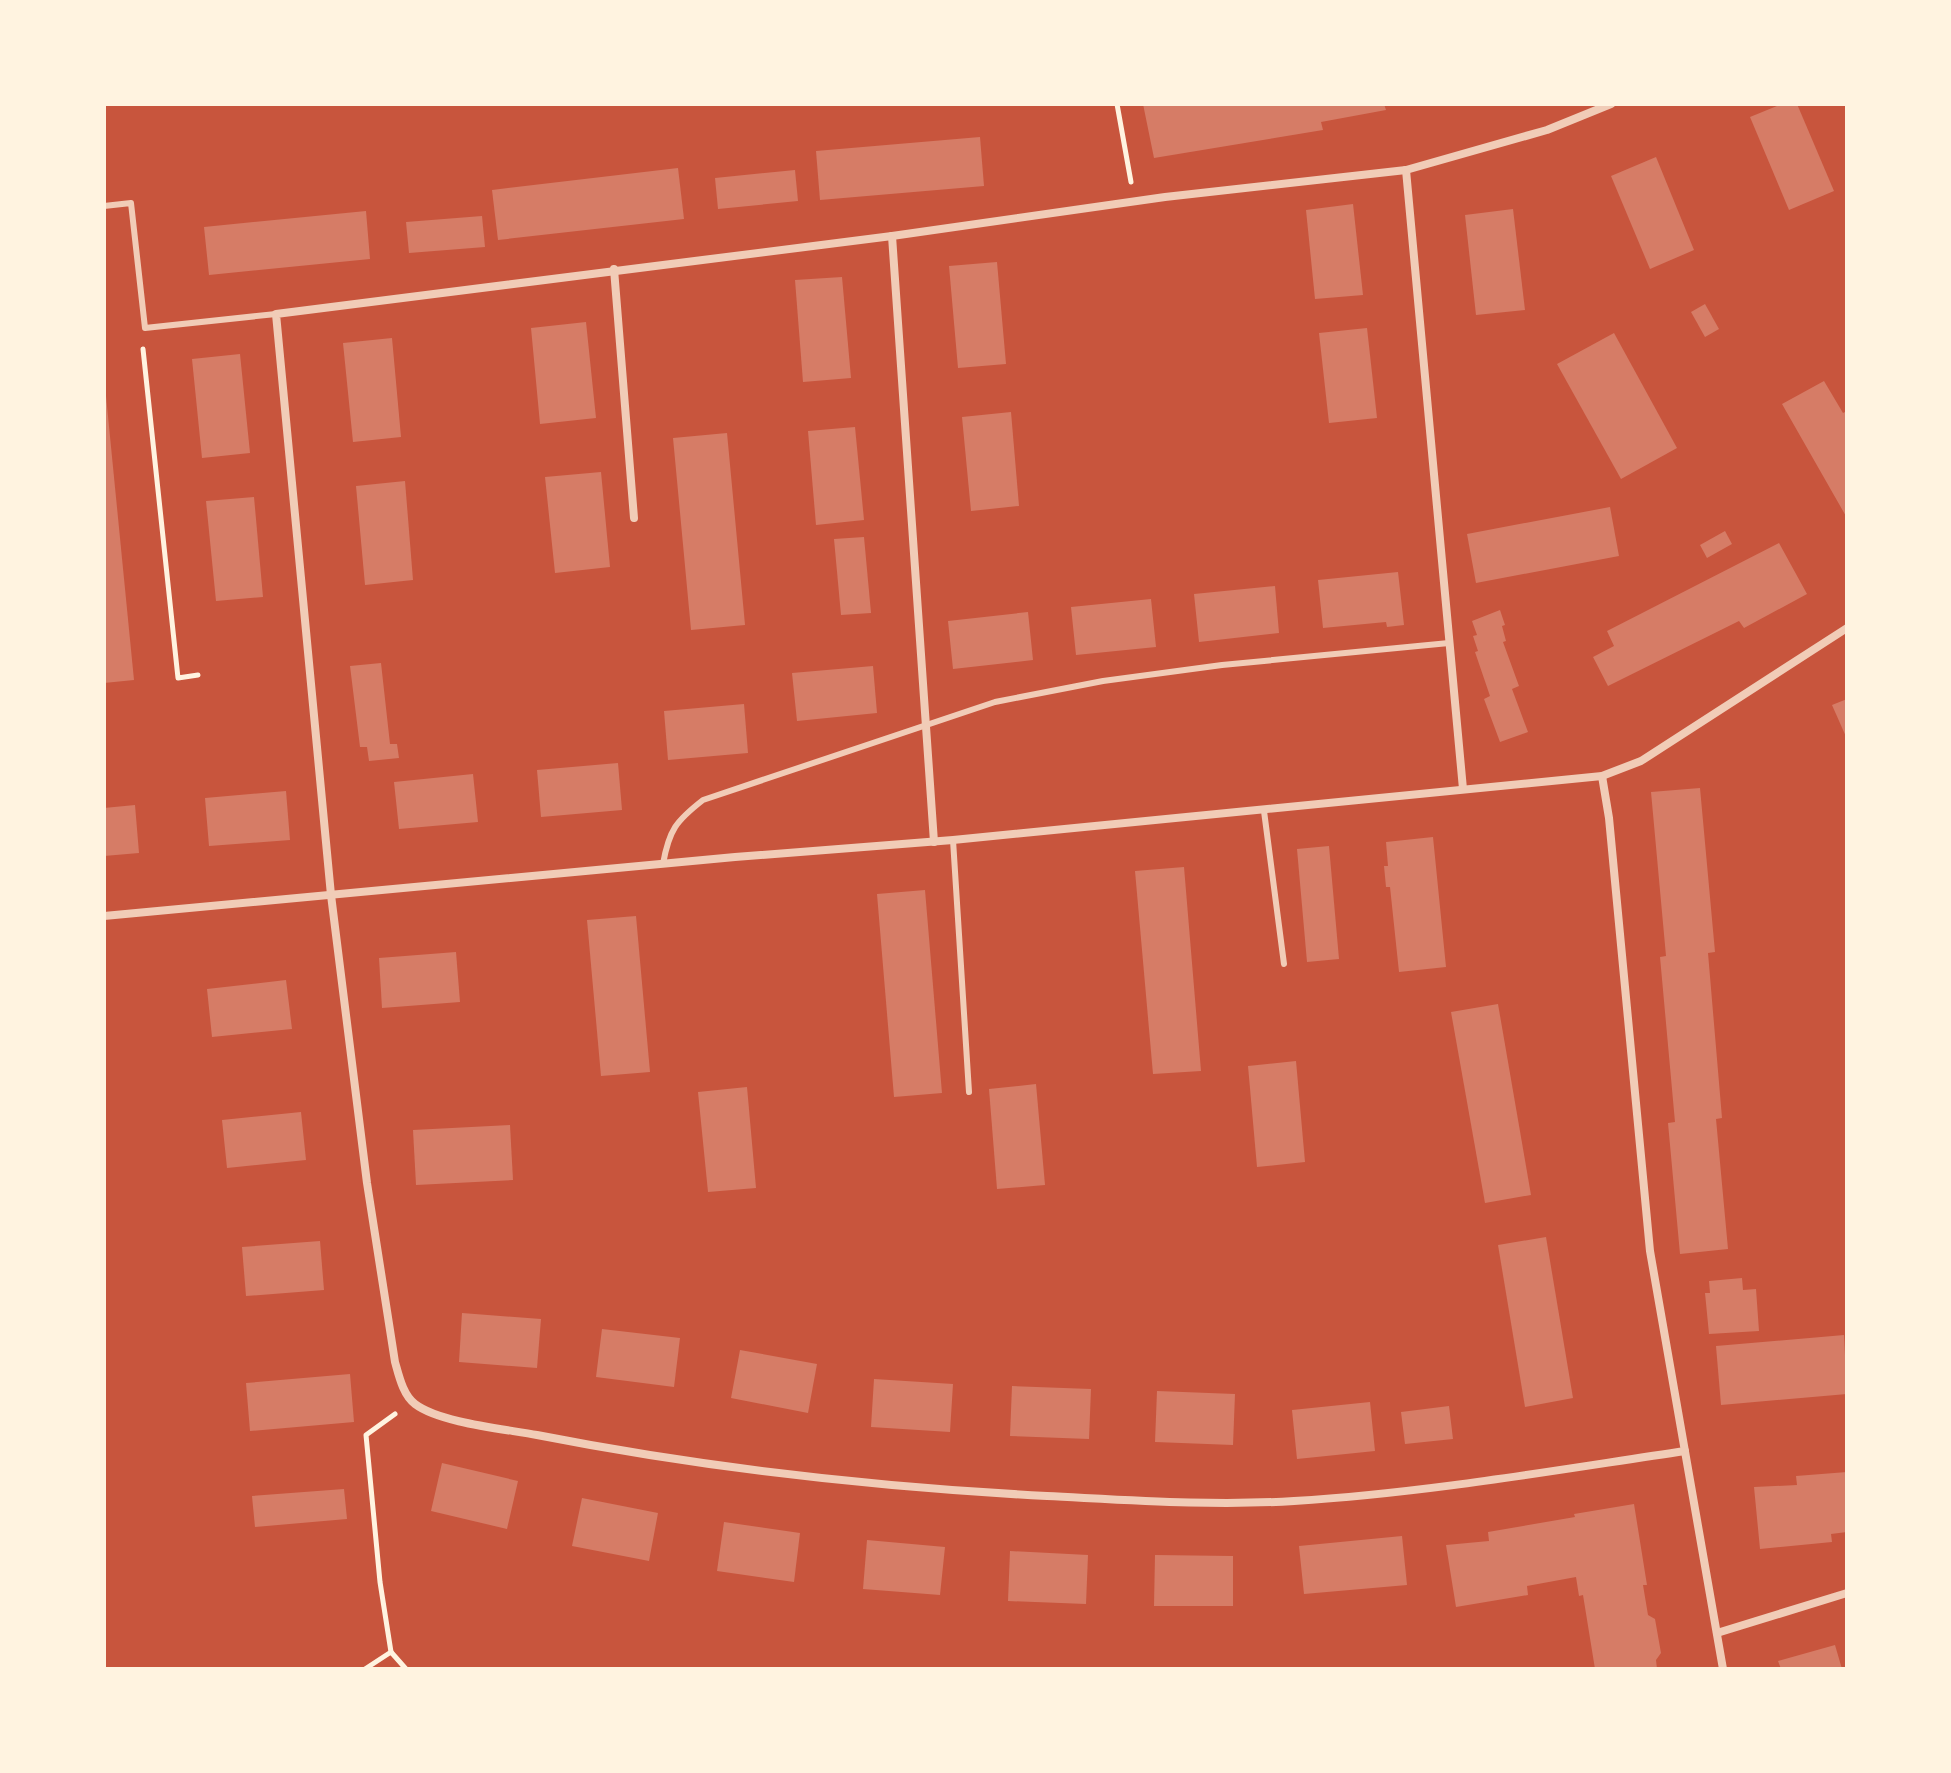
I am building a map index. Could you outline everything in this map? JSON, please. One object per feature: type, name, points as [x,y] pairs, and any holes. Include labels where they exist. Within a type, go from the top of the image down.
[{"type":"street","points":[[1611,104],[1547,130],[1406,170],[1135,202],[276,314],[331,895],[367,1183],[392,1347],[402,1384],[412,1402],[442,1416],[577,1443],[738,1468],[918,1489],[1142,1501],[1293,1501],[1453,1484],[1685,1451]]},
{"type":"street","points":[[1406,170],[1463,789]]},
{"type":"street","points":[[892,236],[934,842]]},
{"type":"street","points":[[614,269],[634,518]]},
{"type":"street","points":[[104,916],[934,842],[1602,776],[1641,761],[1847,628]]},
{"type":"street","points":[[1602,776],[1609,818],[1650,1251],[1723,1669]]},
{"type":"street","points":[[1717,1633],[1847,1593]]},
{"type":"lane","points":[[104,206],[131,203],[145,328],[276,314]]},
{"type":"lane","points":[[663,864],[668,840],[679,818],[703,800],[995,702],[1103,681],[1237,663],[1449,643]]},
{"type":"lane","points":[[1264,811],[1284,964]]},
{"type":"lane","points":[[953,840],[969,1092]]},
{"type":"path","points":[[1117,104],[1135,202]]},
{"type":"path","points":[[145,328],[143,350],[178,678],[198,675]]},
{"type":"path","points":[[406,1669],[391,1652],[380,1582],[366,1435],[412,1402]]},
{"type":"path","points":[[365,1669],[391,1652]]},
{"type":"building","points":[[1143,104],[1384,104],[1386,110],[1321,122],[1323,130],[1154,158]]},
{"type":"building","points":[[1782,104],[1797,104],[1834,191],[1789,210],[1750,117]]},
{"type":"building","points":[[980,137],[984,186],[820,200],[816,151]]},
{"type":"building","points":[[1656,157],[1694,250],[1650,269],[1611,176]]},
{"type":"building","points":[[678,168],[684,219],[498,240],[492,190]]},
{"type":"building","points":[[795,170],[798,201],[718,209],[715,178]]},
{"type":"building","points":[[1353,204],[1363,295],[1315,299],[1306,210]]},
{"type":"building","points":[[1513,209],[1525,310],[1476,315],[1465,215]]},
{"type":"building","points":[[366,211],[370,259],[209,275],[204,227]]},
{"type":"building","points":[[482,216],[485,247],[409,253],[406,222]]},
{"type":"building","points":[[997,262],[1006,364],[958,368],[949,266]]},
{"type":"building","points":[[842,277],[851,378],[803,382],[795,280]]},
{"type":"building","points":[[1705,304],[1719,329],[1705,337],[1691,312]]},
{"type":"building","points":[[586,322],[596,418],[540,424],[531,328]]},
{"type":"building","points":[[1367,328],[1377,418],[1329,423],[1319,333]]},
{"type":"building","points":[[1614,333],[1677,448],[1621,479],[1557,364]]},
{"type":"building","points":[[392,338],[401,437],[353,442],[343,343]]},
{"type":"building","points":[[240,354],[250,453],[202,458],[192,359]]},
{"type":"building","points":[[1824,381],[1843,413],[1847,411],[1847,518],[1782,404]]},
{"type":"building","points":[[104,396],[134,680],[104,683]]},
{"type":"building","points":[[1011,412],[1019,506],[971,511],[962,417]]},
{"type":"building","points":[[855,427],[864,520],[816,525],[808,431]]},
{"type":"building","points":[[727,433],[745,625],[691,630],[673,438]]},
{"type":"building","points":[[601,472],[610,567],[555,573],[545,477]]},
{"type":"building","points":[[405,481],[413,580],[365,585],[356,486]]},
{"type":"building","points":[[254,497],[263,597],[216,601],[206,501]]},
{"type":"building","points":[[1610,507],[1619,556],[1476,583],[1467,534]]},
{"type":"building","points":[[1725,531],[1732,544],[1707,558],[1700,545]]},
{"type":"building","points":[[864,537],[871,613],[841,615],[834,539]]},
{"type":"building","points":[[1779,543],[1807,594],[1744,628],[1739,621],[1608,686],[1593,657],[1614,646],[1607,631]]},
{"type":"building","points":[[1398,572],[1404,625],[1387,627],[1386,622],[1323,628],[1318,580]]},
{"type":"building","points":[[1275,586],[1279,633],[1199,642],[1194,594]]},
{"type":"building","points":[[1151,599],[1156,647],[1076,655],[1071,607]]},
{"type":"building","points":[[1500,610],[1505,625],[1502,626],[1506,641],[1503,642],[1519,686],[1512,689],[1528,732],[1500,742],[1484,699],[1490,696],[1475,652],[1478,651],[1473,636],[1477,635],[1472,621]]},
{"type":"building","points":[[1028,612],[1033,660],[953,669],[948,621]]},
{"type":"building","points":[[381,663],[390,744],[397,744],[399,758],[369,761],[367,747],[360,747],[350,666]]},
{"type":"building","points":[[873,666],[877,713],[797,721],[792,673]]},
{"type":"building","points":[[1847,699],[1847,739],[1832,705]]},
{"type":"building","points":[[744,704],[748,753],[668,760],[664,711]]},
{"type":"building","points":[[618,763],[622,810],[541,817],[537,770]]},
{"type":"building","points":[[473,774],[478,822],[399,829],[394,782]]},
{"type":"building","points":[[1700,788],[1715,952],[1708,953],[1722,1118],[1716,1119],[1728,1249],[1680,1254],[1668,1123],[1675,1122],[1660,957],[1666,956],[1651,792]]},
{"type":"building","points":[[286,791],[290,840],[209,846],[205,798]]},
{"type":"building","points":[[135,805],[139,853],[104,856],[104,808]]},
{"type":"building","points":[[1433,837],[1446,967],[1399,972],[1390,887],[1386,887],[1386,842]]},
{"type":"building","points":[[1329,846],[1339,959],[1307,962],[1297,849]]},
{"type":"building","points":[[1184,867],[1201,1071],[1153,1074],[1135,871]]},
{"type":"building","points":[[925,890],[942,1093],[894,1097],[877,894]]},
{"type":"building","points":[[636,916],[650,1072],[601,1076],[587,920]]},
{"type":"building","points":[[456,952],[460,1002],[382,1008],[379,958]]},
{"type":"building","points":[[286,980],[292,1029],[212,1037],[207,989]]},
{"type":"building","points":[[1498,1004],[1531,1195],[1485,1203],[1451,1012]]},
{"type":"building","points":[[1296,1061],[1305,1162],[1257,1167],[1248,1066]]},
{"type":"building","points":[[1036,1084],[1045,1185],[997,1189],[989,1089]]},
{"type":"building","points":[[747,1087],[756,1188],[708,1192],[698,1092]]},
{"type":"building","points":[[301,1112],[306,1160],[227,1168],[222,1120]]},
{"type":"building","points":[[510,1125],[513,1180],[416,1185],[413,1130]]},
{"type":"building","points":[[1546,1237],[1573,1398],[1525,1407],[1498,1245]]},
{"type":"building","points":[[320,1241],[324,1290],[246,1296],[242,1247]]},
{"type":"building","points":[[1742,1278],[1743,1290],[1756,1289],[1759,1331],[1709,1334],[1705,1293],[1710,1293],[1709,1281]]},
{"type":"building","points":[[462,1313],[541,1319],[537,1368],[459,1362]]},
{"type":"building","points":[[602,1329],[680,1338],[674,1387],[596,1377]]},
{"type":"building","points":[[1844,1335],[1847,1394],[1721,1405],[1716,1346]]},
{"type":"building","points":[[740,1350],[817,1364],[808,1413],[731,1398]]},
{"type":"building","points":[[350,1374],[354,1422],[250,1431],[246,1383]]},
{"type":"building","points":[[874,1379],[953,1384],[950,1432],[871,1427]]},
{"type":"building","points":[[1012,1386],[1091,1389],[1089,1439],[1010,1436]]},
{"type":"building","points":[[1157,1391],[1235,1394],[1233,1445],[1155,1442]]},
{"type":"building","points":[[1370,1402],[1375,1451],[1297,1459],[1292,1410]]},
{"type":"building","points":[[1449,1406],[1453,1439],[1405,1444],[1401,1412]]},
{"type":"building","points":[[442,1463],[518,1481],[507,1529],[431,1511]]},
{"type":"building","points":[[1847,1472],[1847,1532],[1831,1534],[1832,1542],[1760,1549],[1754,1487],[1797,1485],[1796,1476]]},
{"type":"building","points":[[344,1489],[347,1519],[255,1527],[252,1496]]},
{"type":"building","points":[[582,1498],[658,1513],[649,1561],[572,1546]]},
{"type":"building","points":[[1634,1504],[1647,1585],[1643,1585],[1648,1615],[1655,1619],[1661,1653],[1656,1660],[1657,1669],[1595,1669],[1583,1595],[1579,1596],[1576,1577],[1527,1586],[1528,1595],[1456,1607],[1446,1545],[1489,1541],[1488,1532]]},
{"type":"building","points":[[724,1522],[800,1533],[794,1582],[717,1571]]},
{"type":"building","points":[[1402,1536],[1407,1585],[1304,1594],[1299,1546]]},
{"type":"building","points":[[867,1540],[945,1547],[940,1595],[863,1589]]},
{"type":"building","points":[[1010,1551],[1088,1555],[1086,1604],[1008,1601]]},
{"type":"building","points":[[1155,1555],[1233,1556],[1233,1606],[1154,1606]]},
{"type":"building","points":[[1835,1645],[1842,1669],[1781,1669],[1778,1661]]}]
